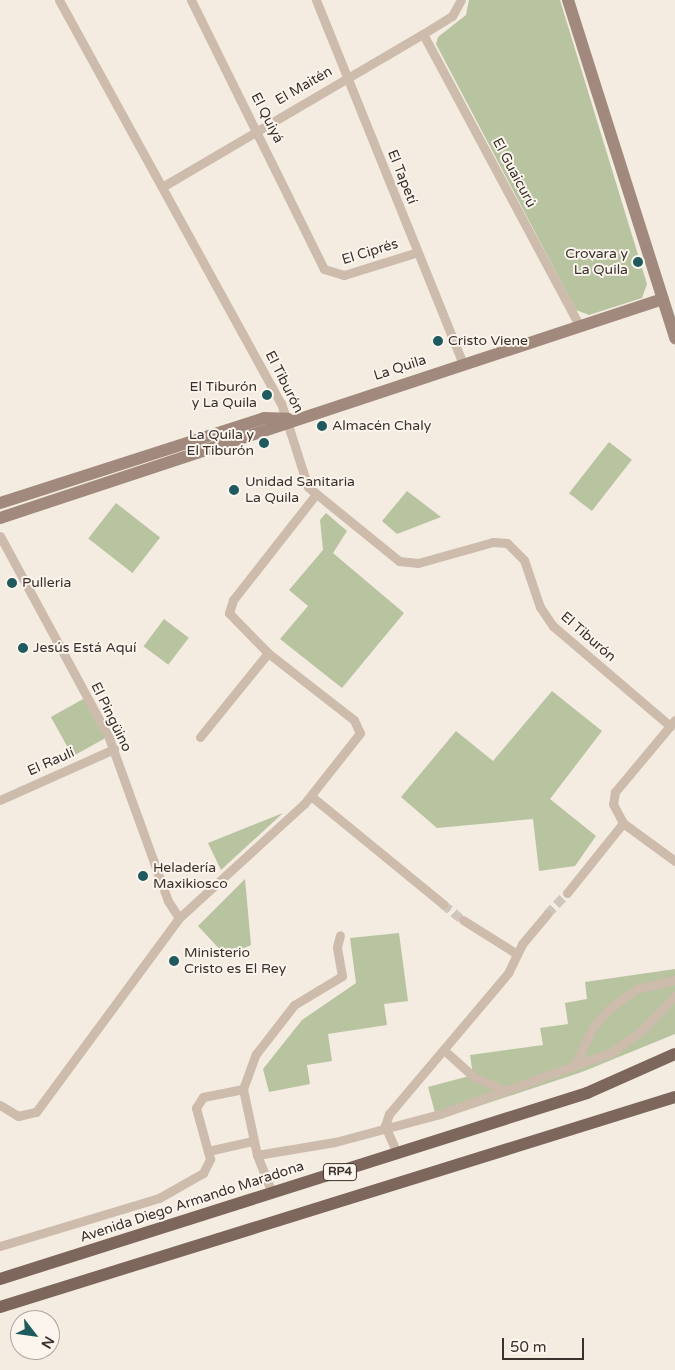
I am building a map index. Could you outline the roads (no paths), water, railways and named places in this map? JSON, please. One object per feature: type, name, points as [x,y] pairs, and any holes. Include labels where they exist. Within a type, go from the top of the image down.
[{"type":"main road","points":[[568,0],[675,338]]},
{"type":"main road","name":"La Quila","points":[[0,518],[268,431],[288,419],[663,299]]},
{"type":"main road","name":"La Quila","points":[[0,503],[264,418],[288,419]]},
{"type":"main road","name":"Avenida Diego Armando Maradona","points":[[0,1279],[588,1093],[675,1054]]},
{"type":"main road","name":"RP4","points":[[0,1307],[675,1096]]},
{"type":"street","name":"El Tiburón","points":[[59,0],[288,419],[305,482],[316,494],[399,561],[418,563],[493,542],[507,544],[524,560],[540,607],[553,626],[672,723]]},
{"type":"street","name":"El Quiyá","points":[[191,0],[258,128],[330,274]]},
{"type":"street","name":"El Tapetí","points":[[316,0],[463,363]]},
{"type":"street","name":"El Maitén","points":[[162,187],[258,128],[424,34],[460,4]]},
{"type":"street","name":"El Guaicurú","points":[[424,34],[580,326]]},
{"type":"street","name":"El Ciprés","points":[[330,274],[344,275],[418,252]]},
{"type":"street","points":[[0,1105],[18,1116],[36,1112],[179,918],[311,796],[356,739],[359,726],[268,653],[232,619],[230,607],[316,494]]},
{"type":"street","name":"El Pingüino","points":[[0,536],[114,749],[168,901],[179,918]]},
{"type":"street","points":[[200,737],[268,653]]},
{"type":"street","points":[[672,723],[615,792],[613,810],[623,823],[675,861]]},
{"type":"street","name":"El Raulí","points":[[0,800],[114,749]]},
{"type":"street","points":[[311,796],[443,904]]},
{"type":"street","points":[[567,893],[623,823]]},
{"type":"street","points":[[397,1153],[385,1126],[389,1114],[445,1051],[508,973],[517,954],[547,914]]},
{"type":"street","points":[[463,920],[517,954]]},
{"type":"street","points":[[272,1193],[252,1141],[243,1089],[256,1054],[294,1005],[342,976],[337,947],[340,935]]},
{"type":"street","points":[[575,1065],[593,1027],[610,1008],[636,989],[675,980]]},
{"type":"street","points":[[258,1156],[335,1142],[385,1126],[440,1114],[575,1065],[616,1049],[675,996]]},
{"type":"street","points":[[445,1051],[474,1077],[506,1091]]},
{"type":"street","points":[[0,1246],[171,1193],[203,1173],[210,1159],[196,1108],[198,1101],[243,1089]]},
{"type":"street","points":[[208,1151],[252,1141]]},
{"type":"tunnel","points":[[547,914],[567,893]]},
{"type":"tunnel","points":[[443,904],[463,920]]},
{"type":"place","name":"Crovara y La Quila","points":[[638,262]]},
{"type":"place","name":"Cristo Viene","points":[[438,341]]},
{"type":"place","name":"El Tiburón y La Quila","points":[[267,395]]},
{"type":"place","name":"Almacén Chaly","points":[[322,426]]},
{"type":"place","name":"La Quila y El Tiburón","points":[[264,443]]},
{"type":"place","name":"Unidad Sanitaria La Quila","points":[[234,490]]},
{"type":"place","name":"Pulleria","points":[[12,583]]},
{"type":"place","name":"Jesús Está Aquí","points":[[23,648]]},
{"type":"place","name":"Heladería Maxikiosco","points":[[143,876]]},
{"type":"place","name":"Ministerio Cristo es El Rey","points":[[174,961]]}]
